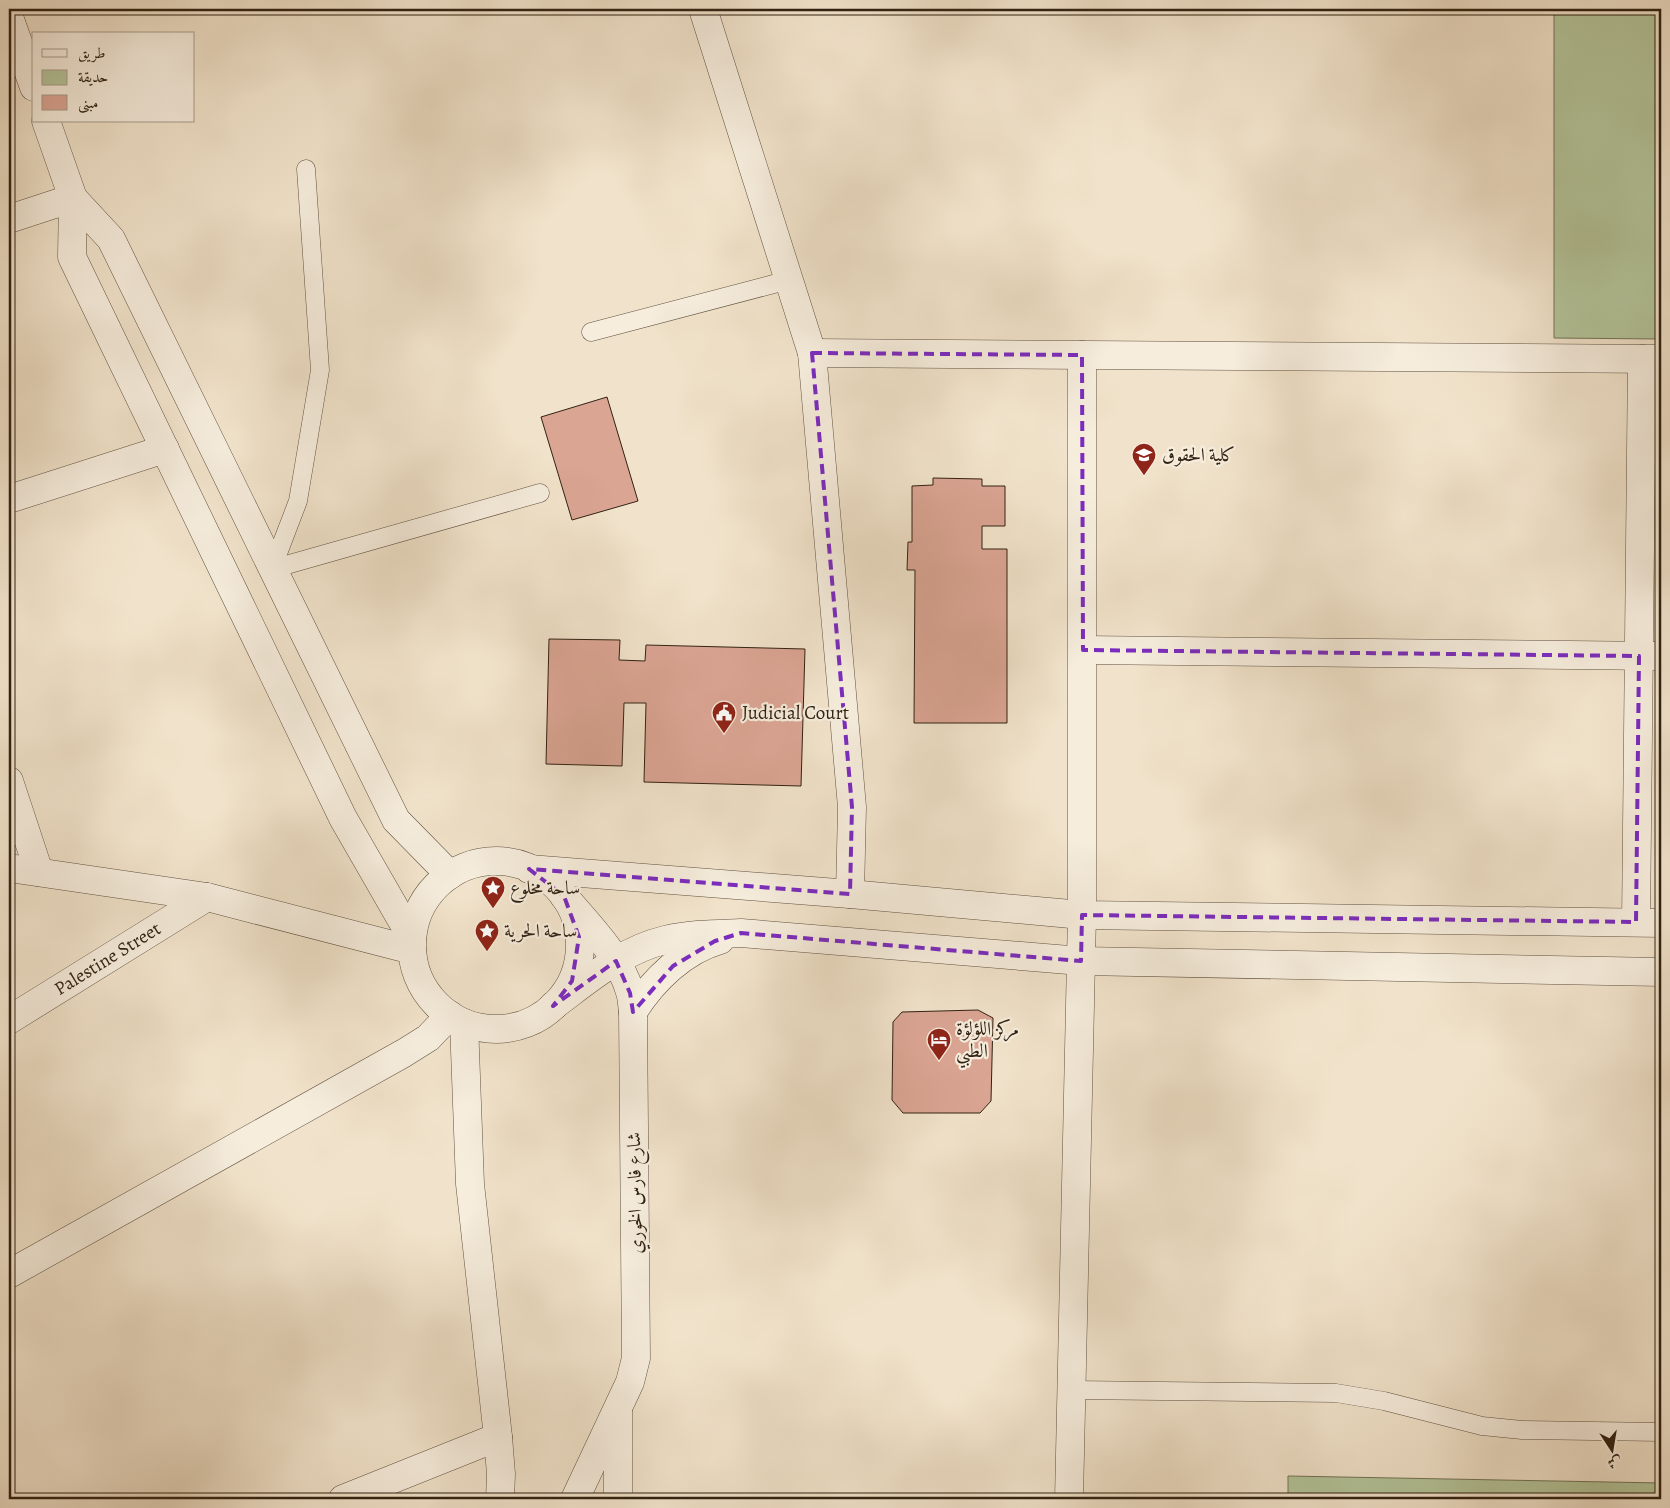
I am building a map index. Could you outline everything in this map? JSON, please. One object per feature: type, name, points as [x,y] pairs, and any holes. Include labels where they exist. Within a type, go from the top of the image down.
[{"type":"street","points":[[703,9],[812,353],[852,807],[850,894]]},
{"type":"street","points":[[9,17],[32,81]]},
{"type":"street","points":[[46,122],[73,198],[72,257],[344,818],[412,944]]},
{"type":"street","points":[[9,219],[73,198]]},
{"type":"street","points":[[73,198],[111,239],[396,820],[450,875]]},
{"type":"street","points":[[529,869],[850,894],[1082,915],[1649,923],[1652,359],[812,353]]},
{"type":"street","points":[[1069,1499],[1082,915],[1082,355]]},
{"type":"street","points":[[9,499],[165,449]]},
{"type":"street","points":[[1083,650],[1650,656]]},
{"type":"street","points":[[9,780],[39,872]]},
{"type":"street","points":[[553,1006],[572,981],[579,951],[579,937],[576,922],[564,896],[542,875],[509,863],[489,862],[475,864],[450,875],[431,892],[424,902],[414,926],[412,944],[416,972],[423,987],[433,1001],[457,1019],[479,1027],[511,1027],[526,1023],[540,1016],[616,961],[663,940],[694,935],[741,934],[1081,961],[1661,972]]},
{"type":"street","points":[[9,868],[207,897],[412,944]]},
{"type":"street","name":"شارع فارس الخوري","points":[[564,896],[606,946],[616,961],[630,992],[633,1012],[636,1358],[632,1376],[618,1409],[575,1499]]},
{"type":"street","name":"Palestine Street","points":[[9,1020],[207,897]]},
{"type":"street","points":[[633,1012],[644,995],[673,966],[715,941],[741,934]]},
{"type":"street","points":[[9,1274],[404,1053],[457,1019]]},
{"type":"street","points":[[457,1019],[470,1184],[498,1437],[501,1474],[500,1499]]},
{"type":"street","points":[[618,1409],[618,1499]]},
{"type":"street","points":[[343,1499],[498,1437]]},
{"type":"lane","points":[[272,569],[298,501],[320,370],[306,169]]},
{"type":"lane","points":[[591,332],[789,280]]},
{"type":"lane","points":[[272,569],[540,493]]},
{"type":"lane","points":[[1072,1390],[1336,1393],[1384,1401],[1482,1426],[1522,1430],[1661,1432]]},
{"type":"highlighted area","points":[[812,353],[1082,355],[1083,650],[1639,656],[1636,922],[1082,915],[1081,961],[741,933],[715,941],[673,966],[633,1012],[630,993],[616,961],[553,1006],[572,981],[579,937],[564,896],[529,869],[850,894],[852,807]]},
{"type":"green space","points":[[1554,9],[1661,9],[1661,339],[1554,338]]},
{"type":"green space","points":[[1288,1476],[1661,1483],[1661,1499],[1288,1499]]},
{"type":"building","points":[[607,397],[638,501],[572,520],[541,417]]},
{"type":"building","points":[[933,478],[982,479],[982,486],[1005,486],[1005,526],[982,526],[982,549],[1007,549],[1007,723],[914,723],[915,570],[907,570],[908,542],[912,542],[912,486],[933,485]]},
{"type":"building","name":"Judicial Court","points":[[549,639],[620,640],[619,660],[645,661],[646,645],[805,649],[801,786],[644,782],[646,703],[624,703],[622,766],[546,764]]},
{"type":"building","points":[[978,1010],[993,1018],[991,1101],[980,1113],[903,1113],[892,1100],[893,1022],[902,1012]]},
{"type":"place","name":"كلية الحقوق","points":[[1144,476]]},
{"type":"place","name":"Judicial Court","points":[[724,734]]},
{"type":"place","name":"ساحة مخلوع","points":[[493,909]]},
{"type":"place","name":"ساحة الحرية","points":[[487,952]]},
{"type":"place","name":"مركز اللؤلؤة الطبي","points":[[939,1061]]}]
